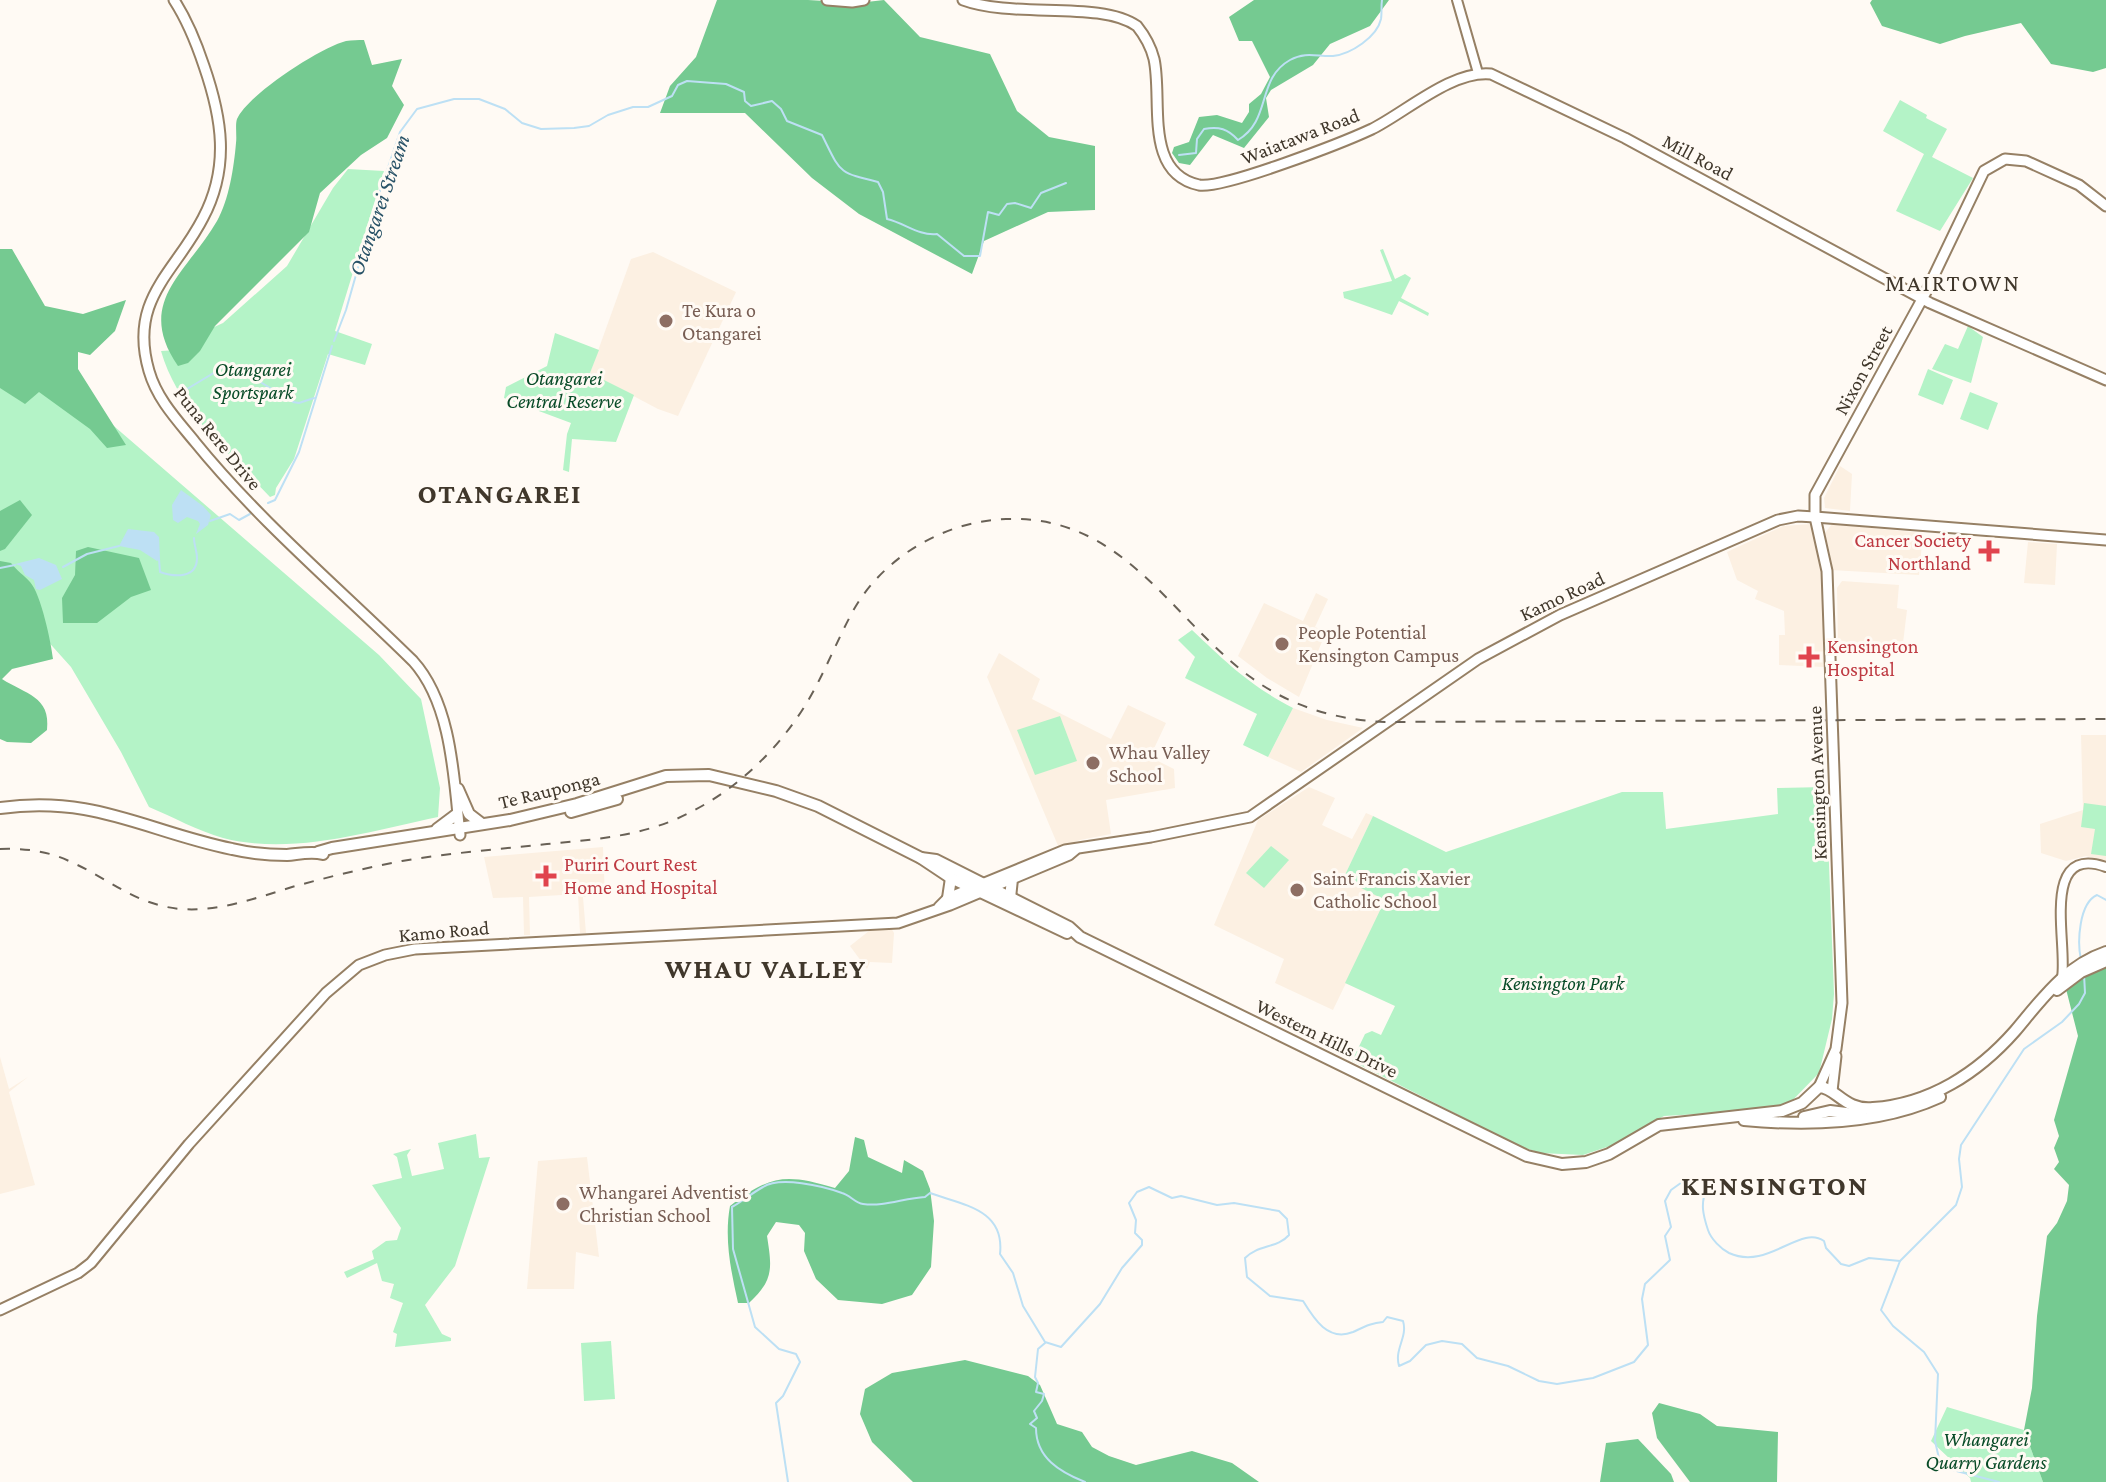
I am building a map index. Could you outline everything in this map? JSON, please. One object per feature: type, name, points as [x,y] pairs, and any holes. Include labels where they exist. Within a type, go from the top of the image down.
[{"type":"highway","name":"Te Rauponga","points":[[318,852],[329,854],[462,831],[482,824],[542,813],[677,774],[717,776],[776,791],[849,820],[921,858],[951,878],[982,888],[1080,937]]},
{"type":"highway","name":"Te Rauponga","points":[[0,808],[39,805],[79,807],[119,815],[237,850],[282,855],[428,833],[509,827],[597,806],[678,779],[709,779],[786,796]]},
{"type":"highway","points":[[456,788],[469,814],[482,824]]},
{"type":"highway","points":[[428,833],[457,814]]},
{"type":"highway","name":"Western Hills Drive","points":[[921,858],[936,860],[982,888],[1069,927],[1080,937],[1517,1152],[1542,1161],[1562,1164],[1586,1162],[1609,1154],[1659,1125],[1782,1111],[1809,1098]]},
{"type":"highway","points":[[948,898],[951,878]]},
{"type":"highway","points":[[1010,898],[1012,879]]},
{"type":"highway","name":"Western Hills Drive","points":[[1833,1093],[1852,1106],[1875,1108],[1910,1101],[1951,1085],[1989,1058],[2062,977],[2106,952]]},
{"type":"highway","name":"Western Hills Drive","points":[[1730,1119],[1839,1120],[1876,1116],[1931,1102],[1970,1081],[2011,1045],[2080,965],[2106,961]]},
{"type":"highway","points":[[1817,1113],[1810,1107],[1809,1098],[1811,1092],[1819,1087],[1833,1093],[1834,1105],[1830,1111]]},
{"type":"highway","points":[[1790,1121],[1830,1111],[1876,1116]]},
{"type":"main road","name":"Puna Rere Drive","points":[[174,0],[184,14]]},
{"type":"main road","name":"Puna Rere Drive","points":[[181,0],[217,106],[221,159],[215,189],[204,217],[160,280],[151,301],[144,338],[150,374],[167,407],[234,490],[423,672],[439,704],[462,831]]},
{"type":"main road","points":[[827,0],[864,0]]},
{"type":"main road","name":"Waiatawa Road","points":[[963,0],[994,6],[1085,2],[1104,5],[1126,15],[1146,40],[1154,58],[1161,149],[1175,172],[1193,183],[1214,186],[1371,129],[1460,78],[1478,73]]},
{"type":"main road","name":"Mill Road","points":[[1478,73],[1504,79],[1625,138],[1922,299],[2106,380]]},
{"type":"main road","name":"Nixon Street","points":[[1814,499],[1931,282],[1981,176],[1999,161],[2013,158],[2079,185],[2106,206]]},
{"type":"main road","points":[[1896,285],[1917,289],[1931,282]]},
{"type":"main road","points":[[1793,517],[1814,499]]},
{"type":"main road","points":[[1814,499],[1815,517]]},
{"type":"main road","name":"Kamo Road","points":[[0,1310],[70,1277],[91,1263],[189,1144],[283,1038],[329,989],[368,961],[415,949],[898,923],[950,905],[1065,850],[1250,817],[1478,659],[1560,615],[1767,524],[1793,517],[2106,540]]},
{"type":"main road","name":"Kensington Avenue","points":[[1815,517],[1827,571],[1842,1003],[1833,1093]]},
{"type":"main road","name":"Puna Rere Drive","points":[[456,788],[457,814],[462,831]]},
{"type":"main road","name":"Kamo Road","points":[[939,907],[948,898],[1012,879],[1075,850]]},
{"type":"main road","name":"Kensington Avenue","points":[[1819,1087],[1836,1049]]},
{"type":"street","points":[[1457,0],[1478,73]]},
{"type":"street","points":[[2080,965],[2060,902],[2065,880],[2080,864],[2106,867]]},
{"type":"shaded area","name":"Te Kura o Otangarei","points":[[653,252],[736,292],[678,416],[658,409],[590,373],[631,259]]},
{"type":"shaded area","points":[[1840,466],[1852,474],[1850,511],[1825,508],[1824,498]]},
{"type":"shaded area","points":[[1811,524],[1821,565],[1824,667],[1779,665],[1779,635],[1785,635],[1784,611],[1755,599],[1758,591],[1737,580],[1727,552],[1783,526]]},
{"type":"shaded area","points":[[1832,524],[1923,533],[1919,575],[1831,570],[1825,533]]},
{"type":"shaded area","points":[[2028,542],[2057,544],[2055,585],[2024,583]]},
{"type":"shaded area","points":[[1842,581],[1899,585],[1897,608],[1907,610],[1903,643],[1838,645],[1837,588]]},
{"type":"shaded area","name":"People Potential Kensington Campus","points":[[1316,593],[1328,599],[1315,627],[1326,632],[1299,697],[1238,656],[1264,603],[1303,621]]},
{"type":"shaded area","name":"Whau Valley School","points":[[999,653],[1040,679],[1032,699],[1111,739],[1128,705],[1166,723],[1150,757],[1174,769],[1175,788],[1106,800],[1111,834],[1059,848],[987,677]]},
{"type":"shaded area","points":[[1293,708],[1363,728],[1301,772],[1268,757]]},
{"type":"shaded area","points":[[2081,735],[2106,735],[2106,861],[2086,856],[2066,861],[2041,853],[2040,824],[2083,810]]},
{"type":"shaded area","name":"Saint Francis Xavier Catholic School","points":[[1309,787],[1335,798],[1322,825],[1352,839],[1366,813],[1373,816],[1343,879],[1386,900],[1333,1010],[1275,983],[1284,959],[1214,925],[1258,820]]},
{"type":"shaded area","name":"Puriri Court Rest Home and Hospital","points":[[603,847],[605,896],[583,897],[586,933],[580,933],[578,894],[529,897],[530,935],[524,935],[523,897],[493,898],[484,857]]},
{"type":"shaded area","points":[[891,928],[894,933],[892,963],[870,962],[867,969],[850,946],[869,931]]},
{"type":"shaded area","points":[[0,1057],[9,1089],[28,1077],[9,1092],[35,1185],[0,1194]]},
{"type":"shaded area","name":"Whangarei Adventist Christian School","points":[[587,1157],[599,1257],[576,1252],[574,1289],[527,1289],[538,1161]]},
{"type":"green space","points":[[717,0],[858,3],[884,0],[920,37],[990,54],[1017,111],[1049,137],[1095,146],[1095,210],[1048,212],[984,241],[972,274],[859,214],[812,178],[745,113],[660,113],[670,86],[696,57]]},
{"type":"green space","points":[[1254,0],[1389,0],[1370,26],[1330,44],[1313,65],[1271,90],[1266,98],[1269,117],[1244,148],[1213,135],[1190,165],[1179,163],[1172,153],[1174,147],[1189,142],[1199,117],[1217,115],[1242,123],[1249,112],[1249,104],[1261,94],[1270,77],[1252,41],[1239,41],[1229,17]]},
{"type":"green space","points":[[1872,0],[2106,0],[2106,68],[2093,72],[2051,64],[2021,23],[1940,44],[1882,26],[1870,3]]},
{"type":"green space","points":[[364,40],[372,65],[402,59],[392,86],[404,105],[387,138],[361,155],[320,193],[309,232],[215,326],[200,351],[188,363],[178,366],[166,344],[161,324],[163,306],[170,289],[221,213],[232,173],[237,119],[269,85],[303,62],[346,41]]},
{"type":"green space","points":[[1900,100],[1947,129],[1932,157],[1973,178],[1940,231],[1896,211],[1924,154],[1883,131]]},
{"type":"green space","name":"Otangarei Sportspark","points":[[348,169],[384,171],[335,331],[372,344],[365,365],[328,354],[294,459],[275,495],[270,497],[192,412],[179,393],[161,351],[194,349],[212,328],[223,323],[287,266],[333,188]]},
{"type":"green space","points":[[0,249],[12,249],[45,306],[83,314],[126,300],[115,331],[90,355],[78,352],[78,369],[126,445],[107,448],[90,429],[39,392],[25,404],[0,388]]},
{"type":"green space","points":[[1383,249],[1395,279],[1405,274],[1411,278],[1401,298],[1429,313],[1428,316],[1399,301],[1392,315],[1344,298],[1343,292],[1392,281],[1380,250]]},
{"type":"green space","points":[[1968,326],[1983,337],[1971,383],[1932,369],[1945,344],[1958,349]]},
{"type":"green space","name":"Otangarei Central Reserve","points":[[555,333],[599,350],[590,373],[634,395],[616,442],[572,439],[569,472],[563,470],[571,423],[504,398],[506,387],[547,366]]},
{"type":"green space","points":[[1928,369],[1953,380],[1943,405],[1918,395]]},
{"type":"green space","points":[[0,372],[100,414],[379,655],[421,699],[440,788],[438,817],[331,840],[277,844],[223,838],[149,807],[71,667],[0,588]]},
{"type":"green space","points":[[1970,392],[1998,403],[1988,430],[1960,419]]},
{"type":"green space","points":[[20,500],[32,515],[5,549],[0,551],[0,511]]},
{"type":"green space","points":[[88,547],[139,558],[151,590],[131,597],[97,623],[63,623],[62,598],[75,575],[76,551]]},
{"type":"green space","points":[[0,561],[11,563],[34,588],[52,651],[53,659],[12,669],[2,679],[35,697],[45,710],[47,730],[31,743],[0,739]]},
{"type":"green space","points":[[1192,630],[1251,682],[1293,708],[1268,757],[1243,745],[1257,714],[1185,678],[1195,657],[1178,640]]},
{"type":"green space","points":[[1060,716],[1077,761],[1035,775],[1017,730]]},
{"type":"green space","name":"Kensington Park","points":[[1826,787],[1834,994],[1832,1019],[1819,1073],[1787,1106],[1768,1110],[1664,1116],[1610,1146],[1583,1155],[1540,1153],[1520,1146],[1352,1061],[1365,1034],[1372,1031],[1381,1035],[1395,1006],[1345,983],[1385,900],[1343,879],[1373,816],[1446,852],[1622,792],[1663,792],[1666,829],[1778,814],[1777,788]]},
{"type":"green space","points":[[2084,803],[2106,806],[2106,856],[2091,854],[2095,829],[2081,827]]},
{"type":"green space","points":[[1271,846],[1289,860],[1264,888],[1246,873]]},
{"type":"green space","points":[[2106,965],[2106,1482],[2043,1482],[2024,1430],[2032,1388],[2047,1236],[2067,1201],[2069,1185],[2054,1169],[2059,1162],[2054,1148],[2059,1136],[2054,1120],[2078,1036],[2066,989],[2075,980]]},
{"type":"green space","points":[[476,1134],[479,1158],[490,1157],[455,1266],[425,1305],[442,1334],[451,1341],[395,1347],[397,1334],[393,1332],[403,1303],[390,1298],[394,1284],[382,1281],[377,1263],[347,1278],[344,1272],[374,1259],[372,1251],[386,1241],[397,1240],[401,1228],[372,1185],[402,1178],[397,1157],[393,1154],[411,1149],[407,1155],[412,1176],[444,1169],[438,1143]]},
{"type":"green space","points":[[855,1137],[864,1140],[868,1157],[902,1173],[904,1160],[923,1171],[930,1189],[934,1221],[931,1267],[912,1295],[882,1304],[838,1300],[816,1279],[804,1251],[805,1233],[799,1225],[776,1222],[767,1236],[770,1265],[767,1280],[749,1303],[738,1303],[728,1243],[730,1206],[757,1188],[780,1180],[804,1180],[835,1188],[849,1171]]},
{"type":"green space","points":[[611,1341],[615,1399],[584,1401],[581,1343]]},
{"type":"green space","points":[[965,1360],[1028,1376],[1040,1385],[1057,1424],[1082,1432],[1092,1447],[1109,1456],[1136,1465],[1192,1451],[1232,1463],[1259,1482],[913,1482],[872,1442],[860,1414],[865,1389],[892,1373]]},
{"type":"green space","points":[[1659,1403],[1700,1414],[1717,1426],[1778,1432],[1777,1482],[1690,1482],[1657,1438],[1652,1413]]},
{"type":"green space","name":"Whangarei Quarry Gardens","points":[[1947,1407],[2024,1430],[2043,1482],[1971,1482],[1931,1441]]},
{"type":"green space","points":[[1638,1439],[1671,1474],[1674,1482],[1600,1482],[1606,1443]]},
{"type":"water","points":[[181,490],[211,515],[208,525],[196,534],[200,524],[198,521],[187,517],[178,523],[173,520],[172,505]]},
{"type":"water","points":[[128,529],[154,532],[159,537],[160,559],[157,561],[140,550],[119,546]]},
{"type":"water","points":[[39,558],[56,565],[62,579],[40,590],[36,589],[34,580],[25,575],[21,566],[15,564]]},
{"type":"waterway","name":"Otangarei Stream","points":[[1179,155],[1196,153],[1197,139],[1204,129],[1223,129],[1238,140],[1249,132],[1279,68],[1296,57],[1340,55],[1362,44],[1379,26],[1382,0]]},
{"type":"waterway","name":"Otangarei Stream","points":[[334,341],[400,132],[417,109],[454,99],[479,99],[505,109],[522,123],[541,129],[574,128],[589,126],[608,115],[633,107],[648,107],[672,96],[678,85],[687,81],[726,84],[744,92],[745,101],[751,106],[772,101],[787,121],[822,135],[842,169],[878,182],[883,192],[887,219],[924,233],[937,234],[964,256],[980,256],[988,212],[999,215],[1007,204],[1015,203],[1031,208],[1041,193],[1066,183]]},
{"type":"waterway","name":"Otangarei Stream","points":[[268,503],[275,500],[299,452],[332,346]]},
{"type":"waterway","points":[[182,392],[227,365],[293,402],[314,398]]},
{"type":"waterway","name":"Otangarei Stream","points":[[210,521],[230,514],[239,520],[250,514]]},
{"type":"waterway","name":"Otangarei Stream","points":[[159,559],[160,572],[172,575],[189,573],[196,565],[194,538]]},
{"type":"waterway","name":"Otangarei Stream","points":[[63,567],[87,554],[119,546]]},
{"type":"waterway","name":"Otangarei Stream","points":[[0,568],[15,565]]},
{"type":"waterway","points":[[2081,960],[2079,943],[2086,906],[2097,895],[2106,900]]},
{"type":"waterway","points":[[1999,1482],[1941,1467],[1935,1441],[1938,1374],[1924,1352],[1893,1326],[1881,1310],[1900,1261],[1956,1205],[1962,1187],[1961,1145],[2024,1049],[2062,1022],[2079,1004],[2085,993],[2084,974]]},
{"type":"waterway","points":[[788,1482],[776,1403],[783,1396],[800,1362],[796,1354],[779,1349],[755,1327],[733,1249],[732,1207],[759,1189],[780,1182],[834,1190],[871,1205],[925,1197],[930,1193],[979,1211],[996,1227],[1000,1254],[1013,1273],[1023,1306],[1045,1342],[1061,1347],[1100,1304],[1122,1268],[1142,1245],[1142,1240],[1135,1233],[1136,1220],[1129,1203],[1137,1192],[1149,1187],[1172,1198],[1181,1196],[1217,1205],[1234,1203],[1279,1211],[1287,1219],[1289,1235],[1245,1258],[1247,1277],[1270,1296],[1303,1301],[1323,1327],[1336,1334],[1353,1332],[1383,1322],[1387,1317],[1403,1321],[1399,1366],[1410,1361],[1426,1345],[1442,1341],[1462,1344],[1477,1358],[1508,1366],[1539,1381],[1557,1384],[1593,1378],[1634,1362],[1648,1345],[1642,1299],[1645,1284],[1670,1260],[1665,1236],[1671,1227],[1665,1201],[1671,1190],[1685,1180],[1699,1180],[1707,1188],[1703,1209],[1708,1230],[1711,1237],[1729,1253],[1743,1257],[1757,1256],[1815,1237],[1824,1241],[1826,1248],[1841,1264],[1849,1266],[1869,1258],[1900,1261]]},
{"type":"waterway","points":[[1045,1343],[1038,1349],[1035,1377],[1038,1383],[1036,1392],[1044,1394],[1034,1411],[1037,1418],[1030,1424],[1036,1428],[1037,1439],[1045,1456],[1067,1474],[1085,1482]]},
{"type":"railway","points":[[0,849],[54,855],[150,902],[165,907],[195,909],[237,903],[402,861],[595,839],[659,826],[712,800],[745,775],[775,746],[809,700],[853,611],[881,574],[918,546],[939,535],[983,521],[1006,519],[1047,522],[1082,533],[1113,551],[1141,573],[1220,652],[1264,687],[1314,710],[1349,718],[1385,722],[2106,719]]},
{"type":"place","name":"Te Kura o Otangarei","points":[[666,321]]},
{"type":"place","name":"Cancer Society Northland","points":[[1989,551]]},
{"type":"place","name":"People Potential Kensington Campus","points":[[1282,644]]},
{"type":"place","name":"Kensington Hospital","points":[[1809,657]]},
{"type":"place","name":"Whau Valley School","points":[[1093,763]]},
{"type":"place","name":"Puriri Court Rest Home and Hospital","points":[[546,876]]},
{"type":"place","name":"Saint Francis Xavier Catholic School","points":[[1297,890]]},
{"type":"place","name":"Whangarei Adventist Christian School","points":[[563,1204]]},
{"type":"district","name":"MAIRTOWN","points":[[1953,282]]},
{"type":"district","name":"OTANGAREI","points":[[500,493]]},
{"type":"district","name":"WHAU VALLEY","points":[[766,968]]},
{"type":"district","name":"KENSINGTON","points":[[1775,1185]]}]
